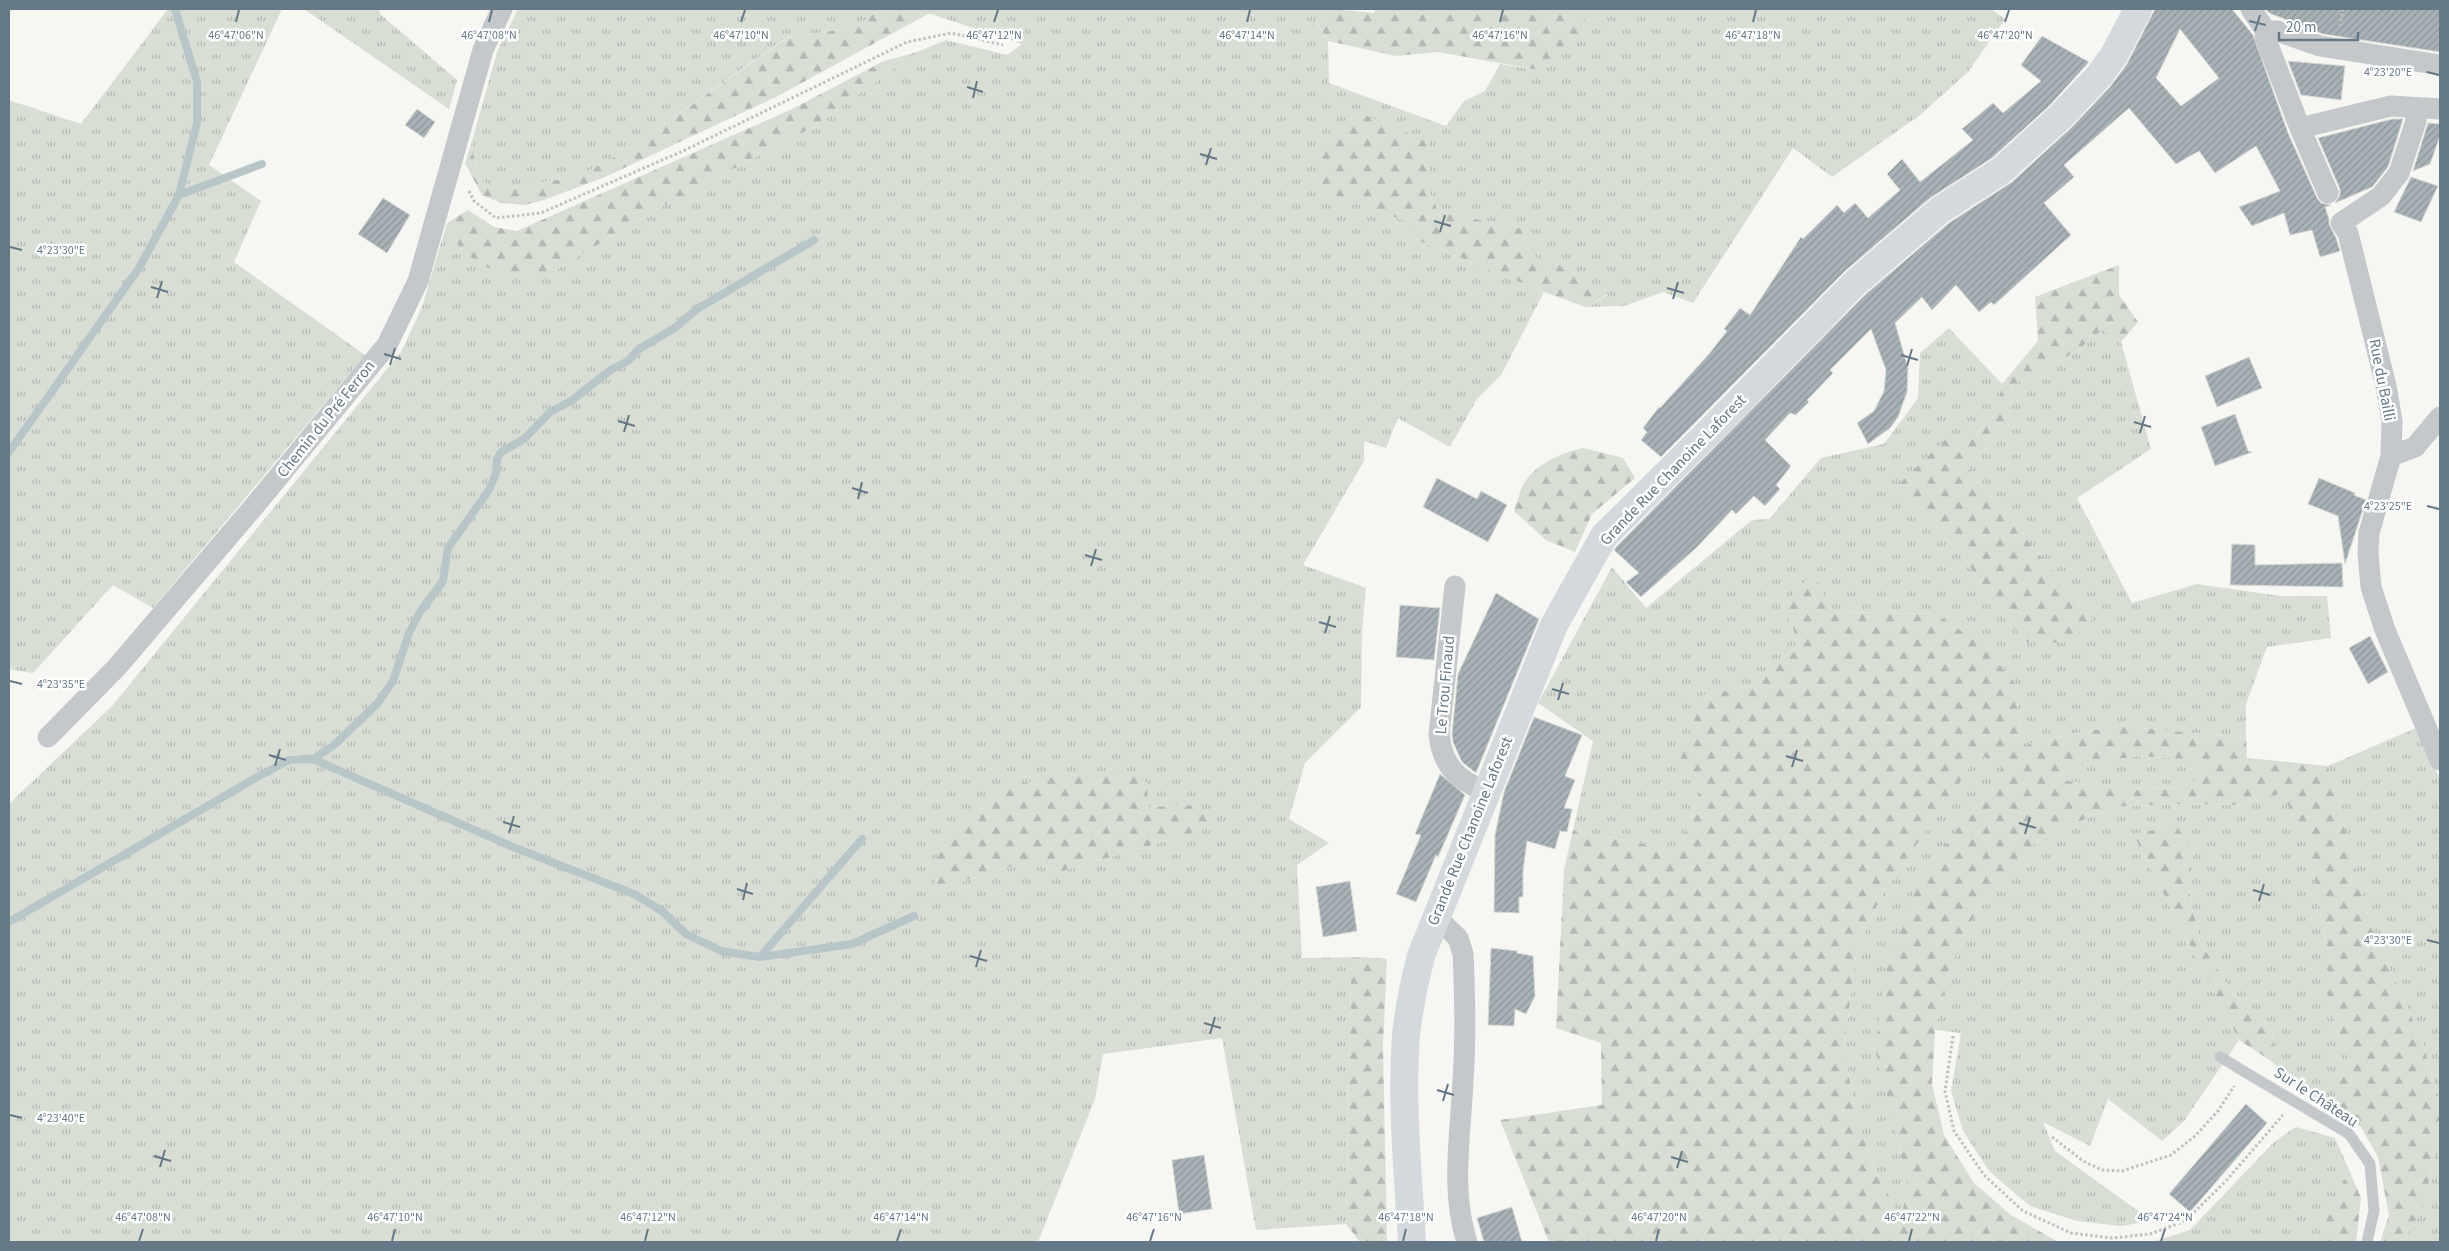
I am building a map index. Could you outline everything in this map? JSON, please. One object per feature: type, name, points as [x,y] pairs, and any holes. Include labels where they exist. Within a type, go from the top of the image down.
[{"type":"main road","name":"Grande Rue Chanoine Laforest","points":[[1412,1242],[1404,1098],[1406,1035],[1411,996],[1420,956],[1554,625],[1604,536],[1715,426],[1854,283],[1940,210],[2002,170],[2060,117],[2099,76],[2127,34],[2138,9]]},
{"type":"street","name":"Chemin du Pré Ferron","points":[[48,737],[124,660],[387,345],[418,281],[483,50],[502,9]]},
{"type":"street","points":[[2251,9],[2266,30],[2265,37],[2300,128],[2328,193]]},
{"type":"street","points":[[2266,30],[2277,31],[2320,46],[2440,65]]},
{"type":"street","points":[[2300,128],[2391,106],[2440,109]]},
{"type":"street","name":"Rue du Bailli","points":[[2415,108],[2416,121],[2399,173],[2381,196],[2341,223],[2348,233],[2386,386],[2392,421],[2391,456],[2369,533],[2368,553],[2371,587],[2385,630],[2440,760]]},
{"type":"street","points":[[2391,456],[2415,447],[2440,417]]},
{"type":"street","name":"Le Trou Finaud","points":[[1455,586],[1438,734],[1440,750],[1446,763],[1457,775],[1468,784],[1486,791]]},
{"type":"street","points":[[1435,916],[1458,938],[1463,954],[1464,1067],[1458,1192],[1461,1226],[1467,1242]]},
{"type":"lane","name":"Sur le Château","points":[[2220,1057],[2349,1134],[2370,1164],[2374,1211],[2367,1242]]},
{"type":"path","points":[[452,158],[474,201],[496,218],[541,213],[683,151],[907,42],[951,33],[1003,45]]},
{"type":"path","points":[[1952,1036],[1945,1091],[1954,1131],[1984,1175],[2022,1211],[2071,1234],[2112,1238],[2150,1234],[2185,1221],[2226,1182],[2268,1135],[2294,1101]]},
{"type":"path","points":[[2052,1137],[2083,1161],[2102,1170],[2122,1171],[2171,1155],[2195,1136],[2218,1111],[2244,1071]]},
{"type":"green space","points":[[168,9],[282,9],[209,165],[261,201],[234,262],[365,355],[153,608],[113,585],[33,673],[9,669],[9,100],[81,124]]},
{"type":"green space","points":[[304,9],[379,9],[380,14],[457,80],[449,109]]},
{"type":"green space","points":[[518,9],[880,9],[856,27],[786,38],[629,149],[577,177],[528,184],[500,192],[480,180],[471,145],[497,52]]},
{"type":"green space","points":[[880,9],[937,9],[776,97],[605,177],[541,201],[524,205],[501,203],[482,195],[465,163],[471,145],[480,180],[500,192],[528,184],[577,177],[629,149],[787,38],[855,27]]},
{"type":"green space","points":[[937,9],[1333,9],[1317,23],[1328,41],[1329,83],[1446,126],[1464,101],[1485,91],[1500,64],[1538,70],[1582,37],[1586,9],[1991,9],[2005,19],[1968,72],[1920,115],[1832,177],[1793,148],[1693,303],[1663,292],[1624,306],[1586,307],[1608,295],[1568,269],[1533,255],[1529,250],[1523,229],[1438,211],[1430,193],[1430,143],[1315,188],[1405,221],[1417,240],[1544,292],[1501,375],[1477,399],[1450,447],[1398,418],[1386,448],[1364,441],[1364,461],[1303,565],[1366,588],[1362,631],[1361,707],[1305,763],[1289,819],[1329,843],[1297,865],[1302,958],[1363,957],[1351,979],[1346,1224],[1256,1230],[1222,1038],[1103,1054],[1095,1099],[1038,1242],[9,1242],[9,804],[112,706],[401,352],[422,307],[447,223],[461,251],[554,271],[662,206],[813,127],[917,52],[946,40],[1007,55],[1022,44],[928,13]],"holes":[[[1005,787],[1147,807],[1194,805],[1219,825],[1059,872],[1029,861],[934,890],[953,828],[983,808]]]},
{"type":"green space","points":[[1333,9],[1374,13],[1376,9],[1586,9],[1582,37],[1565,53],[1538,70],[1438,52],[1396,56],[1328,41],[1317,22]]},
{"type":"green space","points":[[917,52],[813,127],[662,206],[554,271],[505,278],[461,251],[447,223],[468,210],[494,227],[517,231],[790,110],[884,61]]},
{"type":"green space","points":[[1367,116],[1430,143],[1430,193],[1438,211],[1523,229],[1529,250],[1533,255],[1568,269],[1608,294],[1586,307],[1544,292],[1417,240],[1405,221],[1315,188],[1319,153],[1343,122]]},
{"type":"green space","points":[[2119,265],[2119,295],[2138,322],[2121,342],[2102,330],[2074,353],[2012,385],[2008,429],[1966,465],[2092,619],[2070,643],[2027,642],[1996,609],[1966,560],[1898,485],[1949,436],[1969,442],[1996,413],[2002,384],[2038,341],[2035,297]]},
{"type":"green space","points":[[1949,328],[2002,384],[1996,413],[1969,442],[1898,485],[1966,560],[1996,609],[2092,619],[1966,465],[2008,429],[2012,385],[2074,353],[2102,329],[2121,342],[2151,449],[2077,498],[2132,603],[2197,584],[2280,596],[2327,596],[2331,638],[2267,647],[2246,704],[2246,738],[2119,726],[2065,735],[2026,745],[2019,719],[2015,683],[1937,614],[1829,612],[1814,573],[1783,605],[1799,643],[1755,686],[1703,695],[1703,783],[1679,851],[1573,830],[1593,741],[1538,703],[1612,567],[1646,608],[1752,520],[1769,519],[1821,458],[1884,444],[1918,398],[1920,353]]},
{"type":"green space","points":[[1583,448],[1623,458],[1635,478],[1592,514],[1575,552],[1546,540],[1514,511],[1523,485],[1534,471],[1549,460]]},
{"type":"green space","points":[[1814,572],[1830,612],[1937,614],[1980,644],[2015,683],[2019,719],[2026,745],[2065,735],[2119,726],[2246,738],[2247,758],[2328,766],[2372,930],[2422,1040],[2440,1102],[2440,1128],[2424,1206],[2403,1242],[2380,1242],[2389,1215],[2378,1157],[2361,1127],[2330,1110],[2348,1059],[2328,1008],[2328,950],[2308,845],[2282,793],[2237,805],[2176,804],[2112,807],[2038,840],[1978,908],[1949,973],[1935,1030],[1932,1084],[1944,1135],[1974,1183],[2011,1215],[2058,1242],[1549,1242],[1500,1120],[1602,1105],[1601,1043],[1556,1028],[1564,870],[1573,830],[1679,851],[1703,783],[1680,761],[1703,695],[1755,686],[1799,643],[1783,605]],"holes":[[[1979,754],[2003,766],[1992,791],[1964,819],[1915,888],[1887,966],[1875,1049],[1893,1118],[1907,1185],[1901,1221],[1872,1161],[1857,1121],[1844,1050],[1857,947],[1883,893]],[[2137,756],[2199,760],[2209,773],[2182,787],[2131,790],[2054,779],[2076,766]]]},
{"type":"green space","points":[[2416,728],[2440,779],[2440,1102],[2422,1040],[2372,930],[2328,766]]},
{"type":"green space","points":[[1978,754],[2004,766],[1992,791],[1964,819],[1893,1118],[1907,1185],[1901,1222],[1872,1161],[1857,1121],[1844,1050],[1857,947],[1883,893]]},
{"type":"green space","points":[[2137,756],[2200,760],[2210,773],[2182,787],[2130,790],[2053,779],[2076,766]]},
{"type":"green space","points":[[1131,771],[1148,783],[1147,807],[1194,805],[1220,825],[1059,872],[1029,861],[934,890],[934,863],[953,827],[983,808],[1005,787],[1076,773]]},
{"type":"green space","points":[[2282,792],[2308,845],[2328,950],[2328,1008],[2348,1059],[2330,1110],[2271,1061],[2274,1050],[2272,1031],[2233,993],[2200,942],[2189,890],[2193,851],[2133,834],[2239,1040],[2184,1121],[2162,1141],[2108,1099],[2090,1146],[2043,1122],[2055,1151],[2152,1221],[2120,1226],[2077,1221],[2030,1206],[1989,1171],[1963,1131],[1951,1091],[1961,1033],[1935,1030],[1949,973],[1978,908],[2038,840],[2112,807],[2176,804],[2237,805]]},
{"type":"green space","points":[[2177,826],[2193,851],[2189,890],[2200,942],[2233,993],[2272,1031],[2274,1050],[2271,1061],[2239,1040],[2133,834]]},
{"type":"green space","points":[[1363,957],[1387,959],[1383,1045],[1387,1242],[1360,1242],[1346,1224],[1351,979]]},
{"type":"green space","points":[[2296,1127],[2335,1138],[2349,1170],[2322,1229],[2311,1242],[2152,1242],[2190,1230],[2274,1142]]},
{"type":"green space","points":[[2440,1128],[2440,1242],[2403,1242],[2424,1206]]},
{"type":"green space","points":[[2349,1170],[2361,1198],[2356,1242],[2311,1242],[2322,1229]]},
{"type":"building","points":[[2155,9],[2232,9],[2253,35],[2288,133],[2317,198],[2321,203],[2331,205],[2325,207],[2329,224],[2340,251],[2320,257],[2312,230],[2290,235],[2284,213],[2252,226],[2239,207],[2280,191],[2256,146],[2215,173],[2199,151],[2176,164],[2129,108],[2064,165],[2074,177],[2044,203],[2071,235],[1994,305],[1991,302],[1979,312],[1956,285],[1932,310],[1922,297],[1895,323],[1908,368],[1907,392],[1898,417],[1890,428],[1868,444],[1857,423],[1874,411],[1884,391],[1886,370],[1871,329],[1830,370],[1833,373],[1807,400],[1809,402],[1796,415],[1790,413],[1765,440],[1791,466],[1776,485],[1780,489],[1765,506],[1754,496],[1736,514],[1732,510],[1696,548],[1641,597],[1626,582],[1639,573],[1614,550],[1617,546],[1866,294],[1949,223],[2012,182],[2071,128],[2110,87],[2127,64]],"holes":[[[2180,29],[2219,78],[2181,106],[2156,78]]]},
{"type":"building","points":[[2266,9],[2440,9],[2440,52],[2323,34],[2269,13]]},
{"type":"building","points":[[2042,36],[2089,62],[2049,106],[1992,158],[1930,198],[1845,271],[1661,457],[1641,440],[1647,432],[1643,428],[1659,407],[1709,354],[1727,331],[1724,329],[1740,308],[1750,315],[1801,237],[1803,239],[1837,205],[1844,213],[1855,203],[1868,218],[1900,190],[1887,174],[1902,159],[1920,182],[1973,140],[1962,129],[1993,103],[2003,113],[2041,81],[2021,65]]},
{"type":"building","points":[[2288,61],[2345,66],[2341,100],[2301,95]]},
{"type":"building","points":[[417,109],[435,122],[424,138],[405,125]]},
{"type":"building","points":[[2392,119],[2403,119],[2388,167],[2372,187],[2335,203],[2340,195],[2340,189],[2318,138]]},
{"type":"building","points":[[2428,123],[2440,124],[2440,136],[2430,164],[2413,171]]},
{"type":"building","points":[[2411,177],[2438,186],[2421,222],[2394,212]]},
{"type":"building","points":[[383,198],[410,215],[387,253],[358,234]]},
{"type":"building","points":[[2249,357],[2262,388],[2217,407],[2205,376]]},
{"type":"building","points":[[2235,414],[2248,451],[2252,452],[2215,466],[2201,427]]},
{"type":"building","points":[[1437,478],[1477,499],[1481,491],[1507,505],[1488,542],[1423,507]]},
{"type":"building","points":[[2319,478],[2355,493],[2354,495],[2366,500],[2345,564],[2338,516],[2308,504]]},
{"type":"building","points":[[2232,544],[2255,545],[2255,565],[2342,563],[2343,587],[2230,585]]},
{"type":"building","points":[[1496,593],[1539,619],[1476,773],[1462,762],[1453,742],[1452,734],[1458,674]]},
{"type":"building","points":[[1400,605],[1440,608],[1434,660],[1396,657]]},
{"type":"building","points":[[2370,636],[2388,672],[2368,684],[2349,648]]},
{"type":"building","points":[[1534,717],[1582,735],[1565,776],[1575,780],[1564,808],[1572,809],[1567,832],[1560,831],[1555,849],[1527,841],[1523,871],[1523,897],[1519,897],[1519,913],[1494,912],[1495,835],[1504,792]]},
{"type":"building","points":[[1440,774],[1465,795],[1416,902],[1396,894],[1421,835],[1415,834]]},
{"type":"building","points":[[1350,881],[1357,931],[1323,937],[1316,887]]},
{"type":"building","points":[[1491,948],[1517,951],[1517,953],[1533,956],[1535,996],[1526,1014],[1515,1009],[1514,1026],[1488,1025]]},
{"type":"building","points":[[2246,1104],[2267,1123],[2190,1212],[2169,1194]]},
{"type":"building","points":[[1204,1155],[1212,1209],[1179,1214],[1172,1160]]},
{"type":"building","points":[[1512,1207],[1522,1242],[1484,1242],[1477,1218]]},
{"type":"waterway","points":[[9,452],[139,268],[179,195],[197,123],[197,82],[175,9]]},
{"type":"waterway","points":[[179,195],[262,164]]},
{"type":"waterway","points":[[9,922],[252,780],[289,760],[313,759],[334,745],[377,704],[393,681],[409,633],[420,612],[443,581],[448,548],[489,490],[496,473],[497,459],[501,452],[524,439],[550,412],[571,401],[612,369],[628,361],[639,349],[676,327],[697,309],[814,240]]},
{"type":"waterway","points":[[313,759],[513,847],[634,894],[662,911],[686,934],[721,951],[760,957],[852,944],[914,916]]},
{"type":"waterway","points":[[760,957],[862,839]]}]
